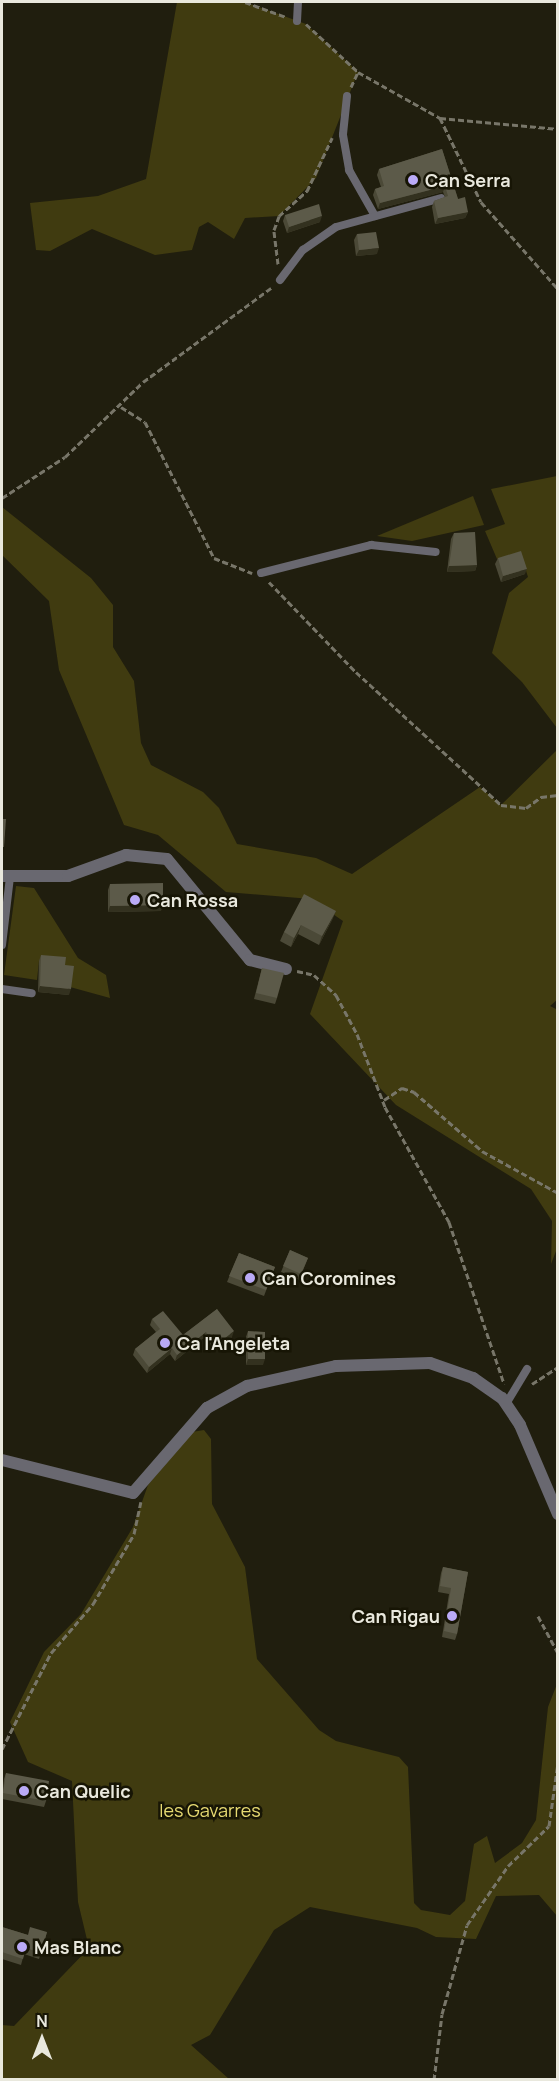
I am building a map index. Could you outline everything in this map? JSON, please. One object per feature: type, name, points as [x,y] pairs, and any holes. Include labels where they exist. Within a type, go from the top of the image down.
[{"type":"street","points":[[6,877],[68,876],[126,855],[166,859],[250,960],[286,969]]},
{"type":"street","points":[[2,1460],[107,1491],[133,1493],[207,1408],[247,1386],[325,1369],[430,1363],[473,1378],[506,1404],[558,1514]]},
{"type":"lane","points":[[297,21],[298,2]]},
{"type":"lane","points":[[347,96],[343,135],[349,170],[375,216]]},
{"type":"lane","points":[[280,280],[318,237],[375,216],[441,198]]},
{"type":"lane","points":[[261,573],[371,545],[436,552]]},
{"type":"lane","points":[[2,945],[6,877]]},
{"type":"lane","points":[[2,989],[32,993]]},
{"type":"lane","points":[[506,1404],[527,1370]]},
{"type":"path","points":[[245,2],[297,21],[327,38],[358,72],[440,118],[558,129]]},
{"type":"path","points":[[347,96],[358,72]]},
{"type":"path","points":[[440,118],[481,202],[558,289]]},
{"type":"path","points":[[2,498],[65,457],[121,407],[143,382],[280,280],[274,230],[279,216],[316,178],[336,126]]},
{"type":"path","points":[[121,407],[145,422],[214,558],[245,573],[261,573],[356,672],[501,805],[526,808],[541,797],[558,795]]},
{"type":"path","points":[[286,969],[314,975],[336,994],[384,1100],[449,1222],[502,1372],[506,1404]]},
{"type":"path","points":[[384,1100],[402,1088],[414,1092],[482,1151],[558,1193]]},
{"type":"path","points":[[2,1749],[51,1653],[93,1604],[134,1534],[143,1483]]},
{"type":"path","points":[[538,1616],[558,1653]]},
{"type":"path","points":[[434,2079],[442,2014],[467,1925],[508,1866],[549,1826],[558,1763]]},
{"type":"green space","points":[[177,2],[245,2],[306,24],[358,72],[316,178],[279,216],[245,218],[234,239],[208,222],[199,227],[192,250],[155,255],[92,229],[50,251],[36,250],[30,203],[98,196],[146,179]]},
{"type":"green space","points":[[557,476],[557,728],[522,682],[492,653],[509,593],[528,577],[520,552],[497,559],[485,531],[505,524],[491,489]]},
{"type":"green space","points":[[473,496],[484,525],[412,541],[377,536]]},
{"type":"green space","points":[[2,507],[91,578],[113,605],[113,647],[134,681],[141,743],[151,765],[203,792],[219,808],[237,844],[316,858],[352,874],[480,787],[501,805],[557,750],[558,999],[550,1006],[558,1010],[558,1246],[551,1264],[552,1221],[531,1189],[396,1105],[310,1014],[343,921],[311,899],[226,892],[158,835],[124,825],[59,670],[49,601],[2,555]]},
{"type":"green space","points":[[16,886],[34,888],[78,958],[106,975],[110,998],[70,987],[39,961],[37,980],[4,975]]},
{"type":"green space","name":"les Gavarres","points":[[204,1430],[211,1439],[212,1504],[245,1567],[257,1659],[319,1730],[336,1741],[399,1757],[408,1767],[414,1903],[421,1910],[450,1915],[465,1901],[474,1844],[487,1836],[495,1863],[522,1843],[536,1820],[548,1707],[557,1684],[557,1916],[539,1895],[496,1896],[476,1939],[436,1937],[417,1928],[310,1907],[274,1930],[210,2035],[191,2045],[229,2079],[2,2079],[2,2025],[14,2026],[89,1948],[78,1902],[72,1781],[28,1762],[10,1722],[44,1652],[81,1614],[133,1527],[148,1485],[192,1432]]},
{"type":"building","name":"Can Serra","points":[[442,149],[458,199],[465,197],[468,212],[438,218],[434,201],[448,196],[445,186],[380,203],[375,189],[384,186],[379,169]]},
{"type":"building","points":[[319,204],[322,216],[289,227],[285,215]]},
{"type":"building","points":[[376,232],[379,248],[359,250],[357,234]]},
{"type":"building","points":[[475,532],[477,565],[449,566],[454,533]]},
{"type":"building","points":[[521,551],[527,569],[503,576],[498,558]]},
{"type":"building","points":[[2,819],[6,819],[4,847],[2,847]]},
{"type":"building","name":"Can Rossa","points":[[163,883],[163,905],[110,906],[110,884]]},
{"type":"building","points":[[304,894],[336,911],[322,936],[301,925],[294,938],[284,932]]},
{"type":"building","points":[[41,955],[66,957],[65,965],[74,966],[71,989],[40,986]]},
{"type":"building","points":[[262,968],[284,973],[277,998],[256,993]]},
{"type":"building","points":[[290,1250],[308,1258],[301,1274],[283,1266]]},
{"type":"building","name":"Can Coromines","points":[[239,1253],[275,1267],[266,1290],[229,1276]]},
{"type":"building","points":[[217,1309],[234,1331],[216,1345],[206,1332],[177,1355],[172,1348],[149,1367],[135,1349],[160,1329],[152,1319],[163,1311],[183,1335]]},
{"type":"building","points":[[248,1331],[265,1332],[265,1359],[248,1359]]},
{"type":"building","name":"Can Rigau","points":[[443,1567],[468,1572],[457,1634],[444,1631],[451,1588],[440,1586]]},
{"type":"building","name":"Can Quelic","points":[[6,1773],[49,1781],[46,1801],[3,1793]]},
{"type":"building","name":"Mas Blanc","points":[[2,1927],[28,1935],[30,1927],[47,1932],[41,1953],[26,1948],[23,1959],[2,1952]]},
{"type":"place","name":"Can Serra","points":[[413,180]]},
{"type":"place","name":"Can Rossa","points":[[135,900]]},
{"type":"place","name":"Can Coromines","points":[[250,1278]]},
{"type":"place","name":"Ca l'Angeleta","points":[[165,1343]]},
{"type":"place","name":"Can Rigau","points":[[452,1616]]},
{"type":"place","name":"Can Quelic","points":[[24,1791]]},
{"type":"place","name":"Mas Blanc","points":[[22,1947]]}]
